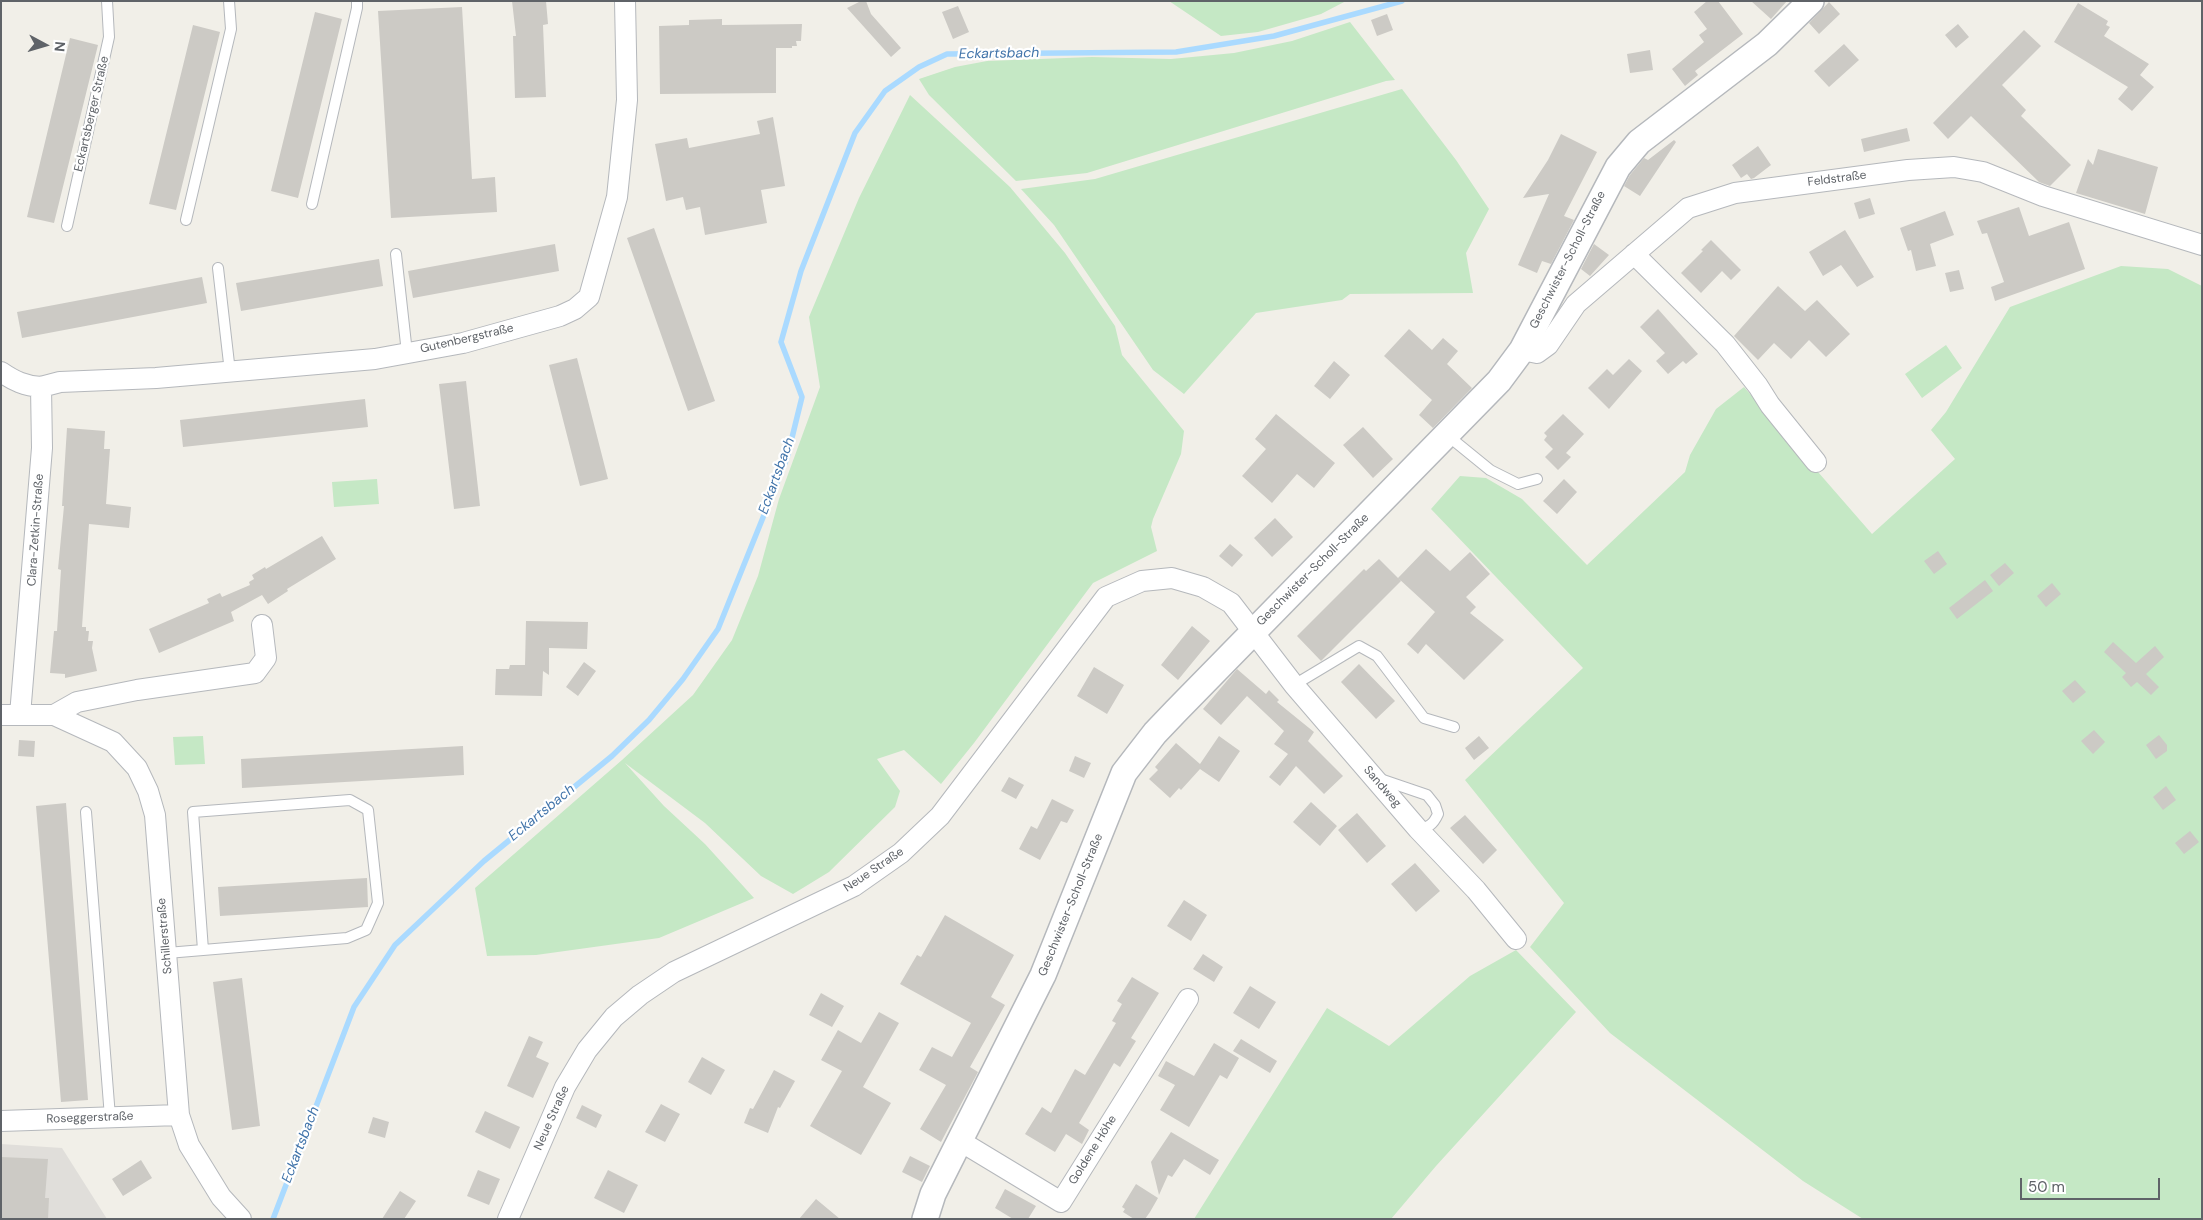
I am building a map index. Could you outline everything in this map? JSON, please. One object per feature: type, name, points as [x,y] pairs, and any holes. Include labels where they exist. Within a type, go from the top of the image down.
[{"type":"street","name":"Gutenbergstraße","points":[[41,387],[60,382],[156,378],[375,359],[463,343],[560,316],[575,309],[588,297],[616,197],[627,100],[625,1]]},
{"type":"street","name":"Geschwister-Scholl-Straße","points":[[925,1219],[933,1194],[1043,975],[1124,773],[1155,733],[1498,381],[1522,350],[1618,166],[1639,142],[1767,44],[1811,1]]},
{"type":"street","name":"Feldstraße","points":[[1522,350],[1537,353],[1548,345],[1576,304],[1688,208],[1735,194],[1908,170],[1954,167],[1983,172],[2043,196],[2202,245]]},
{"type":"street","points":[[1634,254],[1725,344],[1758,386],[1770,405],[1816,462]]},
{"type":"street","points":[[1,372],[27,386],[41,387]]},
{"type":"street","name":"Clara-Zetkin-Straße","points":[[11,715],[42,448],[41,387]]},
{"type":"street","name":"Neue Straße","points":[[508,1219],[565,1088],[586,1050],[614,1017],[640,994],[674,972],[854,886],[901,853],[940,816],[1106,598],[1142,581],[1172,578],[1202,587],[1231,603],[1252,632]]},
{"type":"street","name":"Schillerstraße","points":[[54,715],[77,702],[137,690],[255,673],[266,658],[262,625]]},
{"type":"street","name":"Sandweg","points":[[1252,632],[1294,685],[1418,829],[1476,890],[1516,939]]},
{"type":"street","name":"Schillerstraße","points":[[11,715],[54,715],[113,742],[137,768],[148,791],[155,815],[179,1115],[189,1145],[221,1197],[241,1219]]},
{"type":"street","name":"Goldene Höhe","points":[[960,1141],[1061,1202],[1188,999]]},
{"type":"street","name":"Roseggerstraße","points":[[1,1121],[179,1115]]},
{"type":"lane","name":"Eckartsberger Straße","points":[[67,226],[109,37],[107,1]]},
{"type":"lane","points":[[186,220],[231,29],[229,1]]},
{"type":"lane","points":[[312,204],[357,8],[356,1]]},
{"type":"lane","points":[[396,254],[407,353]]},
{"type":"lane","points":[[218,268],[230,372]]},
{"type":"lane","points":[[1447,435],[1490,470],[1518,484],[1537,480]]},
{"type":"lane","points":[[1294,685],[1359,646],[1377,656],[1424,718],[1454,727]]},
{"type":"lane","points":[[1374,777],[1427,795],[1435,805],[1438,814],[1434,822],[1429,826],[1418,829]]},
{"type":"lane","points":[[167,953],[203,950],[347,938],[366,930],[378,903],[368,810],[350,800],[193,812],[203,950]]},
{"type":"lane","points":[[86,812],[110,1116]]},
{"type":"shaded area","points":[[1,1144],[62,1148],[107,1219],[1,1219]]},
{"type":"green space","points":[[1169,1],[1346,1],[1321,14],[1258,32],[1221,36]]},
{"type":"green space","points":[[1350,22],[1395,80],[1386,81],[1087,173],[1016,181],[929,95],[919,79],[955,67],[987,61],[1092,57],[1171,59],[1234,53],[1292,41]]},
{"type":"green space","points":[[1402,89],[1456,160],[1489,209],[1466,253],[1473,293],[1350,294],[1342,300],[1256,313],[1184,394],[1153,370],[1054,225],[1021,189],[1095,179]]},
{"type":"green space","points":[[910,95],[1010,187],[1065,253],[1115,326],[1122,355],[1184,431],[1181,454],[1151,527],[1157,551],[1093,583],[974,743],[941,784],[904,750],[877,759],[900,791],[895,807],[829,872],[793,894],[761,876],[705,823],[625,763],[664,806],[705,844],[754,898],[659,938],[536,955],[487,956],[475,888],[622,760],[693,695],[732,640],[758,576],[779,499],[820,387],[809,317],[859,198]]},
{"type":"green space","points":[[2121,266],[2168,269],[2202,286],[2202,1219],[1863,1219],[1803,1181],[1610,1033],[1530,947],[1564,903],[1465,780],[1583,668],[1431,509],[1460,476],[1486,478],[1522,499],[1587,565],[1685,472],[1690,455],[1716,409],[1744,387],[1872,534],[1955,459],[1931,430],[1946,412],[2010,307]]},
{"type":"green space","points":[[1946,345],[1962,368],[1922,398],[1905,374]]},
{"type":"green space","points":[[377,479],[379,504],[334,507],[332,482]]},
{"type":"green space","points":[[203,736],[205,764],[175,765],[173,737]]},
{"type":"green space","points":[[1516,950],[1576,1012],[1436,1166],[1391,1219],[1194,1219],[1327,1008],[1389,1046],[1470,976]]},
{"type":"building","points":[[512,1],[546,1],[548,24],[543,25],[546,97],[515,98],[513,36],[516,36]]},
{"type":"building","points":[[861,1],[866,1],[871,14],[901,48],[891,57],[847,8]]},
{"type":"building","points":[[1707,1],[1718,1],[1743,34],[1695,71],[1698,75],[1685,86],[1672,69],[1704,42],[1699,35],[1707,29],[1694,12]]},
{"type":"building","points":[[1751,1],[1787,1],[1771,19]]},
{"type":"building","points":[[1829,2],[1840,14],[1819,34],[1809,23]]},
{"type":"building","points":[[2078,3],[2108,21],[2106,25],[2110,27],[2104,36],[2149,64],[2140,75],[2154,87],[2132,111],[2118,99],[2128,87],[2054,42]]},
{"type":"building","points":[[958,6],[969,32],[953,39],[942,12]]},
{"type":"building","points":[[462,7],[472,179],[495,177],[497,212],[391,218],[378,11]]},
{"type":"building","points":[[315,12],[342,19],[298,198],[271,191]]},
{"type":"building","points":[[1387,14],[1393,30],[1377,36],[1371,20]]},
{"type":"building","points":[[722,19],[722,25],[802,24],[801,41],[796,41],[797,46],[792,46],[792,48],[776,48],[776,93],[660,94],[659,26],[689,25],[689,20]]},
{"type":"building","points":[[1958,24],[1969,37],[1956,48],[1945,35]]},
{"type":"building","points":[[193,25],[220,32],[176,210],[149,204]]},
{"type":"building","points":[[2024,30],[2041,46],[2002,85],[2026,110],[2021,116],[2071,165],[2050,186],[2039,182],[1971,116],[1948,139],[1933,123]]},
{"type":"building","points":[[70,38],[98,45],[54,223],[27,217]]},
{"type":"building","points":[[1844,44],[1859,60],[1829,87],[1814,71]]},
{"type":"building","points":[[1650,50],[1653,70],[1630,73],[1627,54]]},
{"type":"building","points":[[773,117],[785,186],[761,190],[767,223],[705,235],[700,207],[686,210],[683,197],[666,201],[655,144],[687,138],[689,148],[760,134],[757,121]]},
{"type":"building","points":[[1907,128],[1910,141],[1864,152],[1861,139]]},
{"type":"building","points":[[1561,134],[1597,152],[1564,216],[1574,220],[1551,264],[1542,261],[1537,273],[1518,265],[1549,194],[1523,198],[1548,160]]},
{"type":"building","points":[[1674,140],[1676,142],[1640,196],[1624,186],[1630,175],[1644,158],[1648,160]]},
{"type":"building","points":[[1758,146],[1771,165],[1754,178],[1751,179],[1747,174],[1741,178],[1732,165]]},
{"type":"building","points":[[2098,149],[2158,167],[2145,214],[2076,193],[2088,159],[2093,165]]},
{"type":"building","points":[[1870,198],[1875,214],[1859,219],[1854,203]]},
{"type":"building","points":[[2019,207],[2029,236],[2069,222],[2085,269],[1995,301],[1991,287],[2004,282],[1987,233],[1982,234],[1977,221]]},
{"type":"building","points":[[1945,211],[1954,235],[1930,244],[1936,266],[1916,271],[1911,250],[1908,251],[1900,228]]},
{"type":"building","points":[[654,228],[715,401],[688,411],[627,238]]},
{"type":"building","points":[[1845,230],[1874,277],[1857,287],[1841,265],[1823,276],[1809,252]]},
{"type":"building","points":[[1711,240],[1741,270],[1731,280],[1722,271],[1701,293],[1681,273]]},
{"type":"building","points":[[555,244],[559,271],[413,298],[408,271]]},
{"type":"building","points":[[1594,244],[1609,255],[1590,276],[1581,269]]},
{"type":"building","points":[[379,259],[383,286],[241,311],[236,283]]},
{"type":"building","points":[[1959,270],[1964,289],[1950,292],[1945,273]]},
{"type":"building","points":[[202,277],[207,303],[22,338],[17,312]]},
{"type":"building","points":[[1778,286],[1805,311],[1817,300],[1850,334],[1826,357],[1809,340],[1791,359],[1774,343],[1758,360],[1734,336]]},
{"type":"building","points":[[1658,309],[1698,354],[1686,364],[1683,361],[1668,374],[1656,361],[1665,353],[1640,327]]},
{"type":"building","points":[[1409,329],[1432,350],[1443,338],[1458,351],[1447,364],[1472,388],[1433,428],[1419,415],[1432,400],[1384,356]]},
{"type":"building","points":[[577,358],[608,479],[580,486],[549,365]]},
{"type":"building","points":[[1629,359],[1642,371],[1609,409],[1588,388],[1607,369],[1613,375]]},
{"type":"building","points":[[1334,361],[1350,375],[1330,399],[1314,386]]},
{"type":"building","points":[[466,381],[480,506],[454,509],[439,384]]},
{"type":"building","points":[[365,399],[368,427],[183,447],[180,420]]},
{"type":"building","points":[[1276,414],[1335,463],[1314,488],[1297,474],[1272,503],[1242,476],[1266,449],[1255,439]]},
{"type":"building","points":[[1563,414],[1584,434],[1566,453],[1571,457],[1558,470],[1545,457],[1553,449],[1544,440],[1547,436],[1544,433]]},
{"type":"building","points":[[1363,427],[1393,459],[1373,478],[1343,445]]},
{"type":"building","points":[[67,428],[105,431],[104,449],[110,449],[106,504],[131,507],[129,528],[89,524],[82,627],[86,627],[86,631],[89,631],[88,641],[93,641],[92,648],[97,671],[65,678],[65,674],[50,673],[54,631],[57,631],[61,570],[58,569],[64,506],[62,506]]},
{"type":"building","points":[[1564,479],[1577,492],[1557,514],[1543,501]]},
{"type":"building","points":[[1275,518],[1293,537],[1272,557],[1254,538]]},
{"type":"building","points":[[322,536],[336,559],[287,589],[288,591],[268,604],[262,595],[231,612],[234,621],[159,653],[149,629],[209,603],[207,599],[220,593],[222,597],[250,585],[249,582],[254,579],[252,575],[265,567],[266,569]]},
{"type":"building","points":[[1230,544],[1243,555],[1232,567],[1219,556]]},
{"type":"building","points":[[1426,549],[1450,571],[1470,552],[1490,574],[1466,597],[1476,607],[1470,613],[1504,640],[1464,680],[1426,644],[1418,654],[1407,644],[1435,612],[1398,578]]},
{"type":"building","points":[[1938,551],[1947,564],[1934,574],[1924,561]]},
{"type":"building","points":[[1379,559],[1401,581],[1321,661],[1297,636],[1364,569],[1366,571]]},
{"type":"building","points":[[2005,563],[2014,573],[1999,586],[1990,575]]},
{"type":"building","points":[[1985,580],[1993,591],[1957,619],[1949,608]]},
{"type":"building","points":[[2052,583],[2061,594],[2046,607],[2037,596]]},
{"type":"building","points":[[526,621],[588,622],[587,649],[549,648],[549,675],[543,671],[542,696],[495,695],[496,669],[509,669],[510,665],[525,665]]},
{"type":"building","points":[[1192,626],[1210,641],[1178,680],[1161,665]]},
{"type":"building","points":[[2113,642],[2136,663],[2155,646],[2164,657],[2146,674],[2159,687],[2151,695],[2137,682],[2131,687],[2122,677],[2126,673],[2104,652]]},
{"type":"building","points":[[584,662],[596,671],[578,696],[566,687]]},
{"type":"building","points":[[1359,664],[1395,701],[1376,719],[1341,682]]},
{"type":"building","points":[[1094,667],[1124,685],[1107,714],[1077,696]]},
{"type":"building","points":[[1237,669],[1266,694],[1269,690],[1279,700],[1277,702],[1314,732],[1308,741],[1343,776],[1324,794],[1296,766],[1280,786],[1269,777],[1288,754],[1274,744],[1284,731],[1247,696],[1221,725],[1203,709]]},
{"type":"building","points":[[2075,680],[2086,692],[2073,703],[2062,691]]},
{"type":"building","points":[[2094,730],[2105,742],[2093,754],[2081,741]]},
{"type":"building","points":[[2159,735],[2167,745],[2167,751],[2156,759],[2146,745]]},
{"type":"building","points":[[1219,736],[1240,751],[1219,782],[1200,769],[1181,790],[1179,788],[1170,798],[1149,779],[1158,770],[1155,767],[1176,743],[1200,764]]},
{"type":"building","points":[[1479,736],[1489,748],[1474,760],[1465,748]]},
{"type":"building","points":[[19,740],[35,741],[34,757],[18,756]]},
{"type":"building","points":[[463,746],[464,775],[242,788],[241,759]]},
{"type":"building","points":[[1075,756],[1091,763],[1084,778],[1069,771]]},
{"type":"building","points":[[1009,777],[1024,785],[1016,799],[1001,791]]},
{"type":"building","points":[[2166,786],[2176,800],[2163,810],[2153,797]]},
{"type":"building","points":[[1052,799],[1074,810],[1067,823],[1061,821],[1040,860],[1019,849],[1031,826],[1037,829]]},
{"type":"building","points":[[1311,802],[1337,826],[1320,846],[1293,822]]},
{"type":"building","points":[[66,803],[88,1100],[61,1102],[36,806]]},
{"type":"building","points":[[1357,813],[1386,846],[1367,863],[1338,830]]},
{"type":"building","points":[[1465,815],[1497,850],[1483,864],[1450,828]]},
{"type":"building","points":[[2190,831],[2199,842],[2184,854],[2175,843]]},
{"type":"building","points":[[1415,863],[1440,891],[1416,912],[1391,884]]},
{"type":"building","points":[[367,878],[368,907],[220,916],[218,887]]},
{"type":"building","points":[[1184,900],[1207,915],[1191,941],[1167,926]]},
{"type":"building","points":[[945,915],[1014,955],[991,997],[1005,1005],[970,1067],[978,1072],[941,1142],[920,1129],[946,1085],[919,1070],[932,1047],[952,1057],[971,1023],[900,984],[917,955],[921,957]]},
{"type":"building","points":[[1203,954],[1223,967],[1214,982],[1193,969]]},
{"type":"building","points":[[1132,977],[1159,993],[1131,1038],[1136,1041],[1120,1067],[1114,1063],[1079,1123],[1089,1130],[1082,1144],[1066,1134],[1055,1152],[1025,1134],[1042,1107],[1051,1113],[1075,1069],[1085,1075],[1116,1023],[1112,1021],[1122,1004],[1117,1001]]},
{"type":"building","points":[[242,978],[260,1126],[232,1130],[213,982]]},
{"type":"building","points":[[1250,986],[1276,1002],[1259,1029],[1233,1013]]},
{"type":"building","points":[[821,993],[844,1006],[832,1027],[809,1015]]},
{"type":"building","points":[[879,1012],[899,1023],[863,1087],[891,1103],[861,1155],[810,1126],[842,1071],[821,1060],[838,1030],[861,1043]]},
{"type":"building","points":[[529,1036],[543,1042],[536,1057],[549,1063],[533,1098],[507,1086]]},
{"type":"building","points":[[1241,1039],[1277,1061],[1270,1073],[1233,1051]]},
{"type":"building","points":[[1214,1043],[1239,1058],[1227,1079],[1220,1075],[1189,1127],[1160,1110],[1175,1085],[1158,1076],[1166,1061],[1194,1076]]},
{"type":"building","points":[[702,1057],[725,1070],[711,1095],[688,1082]]},
{"type":"building","points":[[774,1070],[795,1081],[780,1108],[778,1107],[768,1133],[744,1123],[750,1108],[753,1109]]},
{"type":"building","points":[[661,1104],[680,1114],[665,1142],[645,1132]]},
{"type":"building","points":[[582,1105],[602,1115],[596,1128],[576,1118]]},
{"type":"building","points":[[485,1111],[520,1127],[510,1149],[475,1132]]},
{"type":"building","points":[[373,1117],[389,1122],[385,1138],[368,1133]]},
{"type":"building","points":[[1171,1132],[1219,1160],[1210,1175],[1184,1159],[1172,1177],[1168,1175],[1159,1195],[1151,1162]]},
{"type":"building","points":[[910,1156],[930,1166],[922,1182],[902,1172]]},
{"type":"building","points":[[1,1157],[48,1159],[45,1198],[49,1198],[48,1219],[1,1219]]},
{"type":"building","points":[[141,1160],[152,1178],[123,1196],[112,1179]]},
{"type":"building","points":[[478,1170],[500,1179],[489,1205],[467,1196]]},
{"type":"building","points":[[608,1170],[638,1185],[624,1213],[594,1198]]},
{"type":"building","points":[[1136,1184],[1158,1198],[1145,1219],[1134,1219],[1123,1212],[1125,1209],[1122,1207]]},
{"type":"building","points":[[1005,1189],[1036,1206],[1028,1219],[1013,1219],[995,1208]]},
{"type":"building","points":[[400,1191],[416,1201],[404,1219],[382,1219]]},
{"type":"building","points":[[816,1199],[840,1219],[799,1219]]},
{"type":"waterway","name":"Eckartsbach","points":[[273,1219],[354,1007],[395,945],[484,861],[612,756],[649,720],[683,679],[718,629],[787,458],[802,397],[781,342],[801,271],[855,133],[885,91],[919,67],[947,54],[1176,52],[1274,36],[1402,1]]}]
